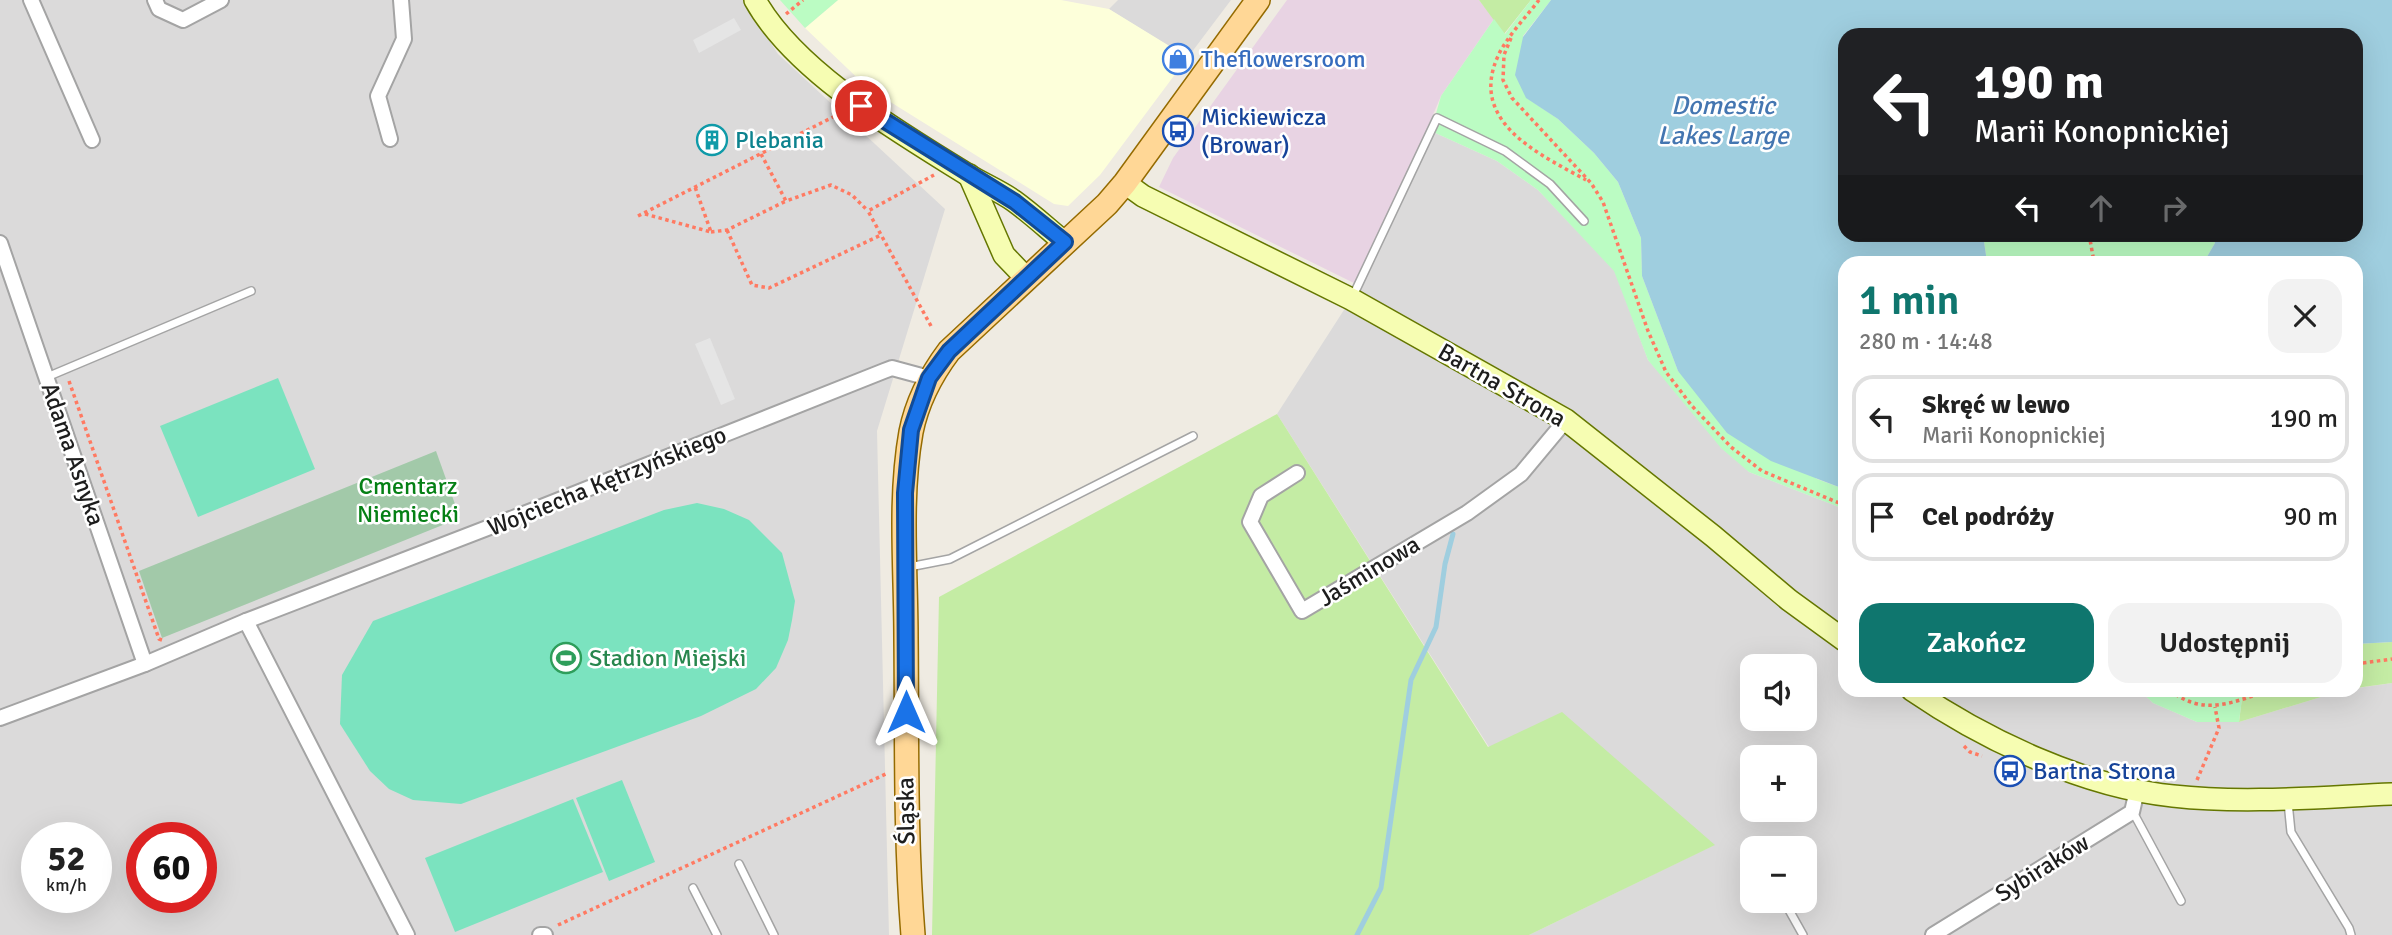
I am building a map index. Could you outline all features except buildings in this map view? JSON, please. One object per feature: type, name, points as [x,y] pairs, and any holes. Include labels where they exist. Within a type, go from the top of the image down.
[{"type":"main road","name":"Śląska","points":[[913,935],[908,881],[905,765],[905,493],[911,430],[929,378],[949,351],[1107,204],[1258,0]]},
{"type":"street","points":[[31,0],[92,140]]},
{"type":"street","points":[[155,0],[159,9],[183,20],[222,0]]},
{"type":"street","points":[[390,139],[377,96],[404,39],[401,0]]},
{"type":"street","points":[[755,0],[784,38],[822,75],[861,106],[1015,202],[1065,242]]},
{"type":"street","points":[[969,175],[1004,256],[1026,278]]},
{"type":"street","name":"Bartna Strona","points":[[1125,183],[1143,196],[1351,299],[1566,420],[1789,600],[1838,636]]},
{"type":"street","name":"Adama Asnyka","points":[[0,243],[145,664]]},
{"type":"street","name":"Wojciecha Kętrzyńskiego","points":[[0,718],[145,664],[246,621],[892,368],[929,378]]},
{"type":"street","name":"Jaśminowa","points":[[1297,473],[1261,496],[1250,522],[1302,611],[1467,513],[1499,490],[1521,474],[1566,420]]},
{"type":"street","points":[[246,621],[407,935]]},
{"type":"street","points":[[1922,697],[1992,738],[2089,778],[2137,790],[2173,796],[2288,798],[2392,794]]},
{"type":"street","points":[[2132,812],[2137,790]]},
{"type":"street","name":"Sybiraków","points":[[1933,935],[2132,812]]},
{"type":"lane","points":[[1351,299],[1437,118],[1505,151],[1550,184],[1584,221]]},
{"type":"lane","points":[[46,377],[251,291]]},
{"type":"lane","points":[[906,567],[950,559],[1193,436]]},
{"type":"lane","points":[[2288,798],[2291,832],[2351,935]]},
{"type":"lane","points":[[2132,812],[2181,901]]},
{"type":"lane","points":[[739,864],[774,935]]},
{"type":"lane","points":[[693,888],[717,935]]},
{"type":"lane","points":[[1790,913],[1802,935]]},
{"type":"path","points":[[789,11],[803,0]]},
{"type":"path","points":[[1539,0],[1499,53],[1491,74],[1490,94],[1499,116],[1514,135],[1546,158],[1591,183]]},
{"type":"path","points":[[1511,38],[1504,55],[1503,79],[1512,99],[1591,183],[1603,201],[1665,372],[1731,447],[1762,471],[1838,503]]},
{"type":"path","points":[[844,111],[640,215],[711,232],[727,230],[786,201],[831,185],[852,195],[868,211],[931,326]]},
{"type":"path","points":[[761,154],[786,201]]},
{"type":"path","points":[[868,211],[939,172]]},
{"type":"path","points":[[695,187],[711,232]]},
{"type":"path","points":[[727,230],[752,285],[769,288],[881,234]]},
{"type":"path","points":[[65,369],[159,639],[164,640]]},
{"type":"path","points":[[2363,663],[2392,659]]},
{"type":"path","points":[[2183,697],[2198,705],[2215,706],[2246,697]]},
{"type":"path","points":[[2196,784],[2219,728],[2215,706]]},
{"type":"path","points":[[543,934],[892,771]]},
{"type":"shaded area","points":[[0,0],[743,0],[778,54],[945,209],[877,431],[889,935],[0,935]]},
{"type":"shaded area","points":[[838,0],[1061,0],[1109,9],[1176,50],[1168,60],[1179,69],[1100,175],[1068,206],[1054,204],[868,88],[805,28]]},
{"type":"shaded area","points":[[1118,0],[1231,0],[1179,69],[1167,61],[1175,50],[1109,9]]},
{"type":"shaded area","points":[[1287,0],[1479,0],[1494,19],[1441,96],[1360,286],[1159,187],[1173,158]]},
{"type":"shaded area","points":[[734,18],[741,30],[699,53],[693,40]]},
{"type":"shaded area","points":[[1431,131],[1497,161],[1538,190],[1615,271],[1648,360],[1749,472],[1838,507],[1838,697],[2147,697],[2153,703],[2197,722],[2239,722],[2321,697],[2363,697],[2363,687],[2392,683],[2392,935],[1529,935],[1714,845],[1489,747],[1277,414],[1351,299]]},
{"type":"shaded area","points":[[710,338],[735,399],[721,405],[695,344]]},
{"type":"green space","points":[[780,0],[838,0],[805,28]]},
{"type":"green space","points":[[1479,0],[1531,0],[1504,34]]},
{"type":"green space","points":[[1531,0],[1551,0],[1523,36],[1527,98],[1558,119],[1594,153],[1618,182],[1641,238],[1642,276],[1678,371],[1817,479],[1838,487],[1838,507],[1749,472],[1721,448],[1648,360],[1614,271],[1538,190],[1497,161],[1431,131],[1441,96],[1494,19],[1505,34]]},
{"type":"green space","points":[[1984,242],[2215,243],[2207,256],[1986,256]]},
{"type":"green space","points":[[278,378],[315,469],[198,517],[160,426]]},
{"type":"green space","points":[[1277,414],[1488,747],[1562,712],[1715,845],[1529,935],[932,935],[939,597]]},
{"type":"green space","name":"Cmentarz Niemiecki","points":[[436,451],[460,518],[162,638],[139,571]]},
{"type":"green space","name":"Stadion Miejski","points":[[697,503],[724,509],[749,520],[782,553],[795,601],[792,620],[788,640],[776,668],[756,689],[701,716],[461,804],[413,800],[389,789],[370,771],[340,724],[342,675],[373,621],[664,510]]},
{"type":"green space","points":[[2392,642],[2392,683],[2363,687],[2363,644]]},
{"type":"green space","points":[[2147,697],[2242,697],[2239,722],[2197,722],[2153,703]]},
{"type":"green space","points":[[2242,697],[2321,697],[2239,722]]},
{"type":"green space","points":[[622,780],[655,862],[609,881],[576,798]]},
{"type":"green space","points":[[573,799],[603,872],[455,932],[425,858]]},
{"type":"water","name":"Domestic Lakes Large","points":[[1551,0],[2392,0],[2392,642],[2363,644],[2363,256],[2207,256],[2215,242],[2363,242],[2363,28],[1838,28],[1838,242],[1984,242],[1986,256],[1838,256],[1838,487],[1771,461],[1727,433],[1678,371],[1642,276],[1641,238],[1618,182],[1594,153],[1558,119],[1526,98],[1515,75],[1523,37]]},
{"type":"waterway","points":[[1357,935],[1381,888],[1411,680],[1436,627],[1445,564],[1453,534]]},
{"type":"place","name":"Theflowersroom","points":[[1178,59]]},
{"type":"place","name":"Mickiewicza (Browar)","points":[[1178,131]]},
{"type":"place","name":"Plebania","points":[[712,140]]},
{"type":"place","name":"Stadion Miejski","points":[[566,658]]},
{"type":"place","name":"Bartna Strona","points":[[2010,771]]},
{"type":"route","points":[[861,106],[1015,202],[1065,242],[949,351],[929,378],[911,430],[905,493],[906,712]]}]
